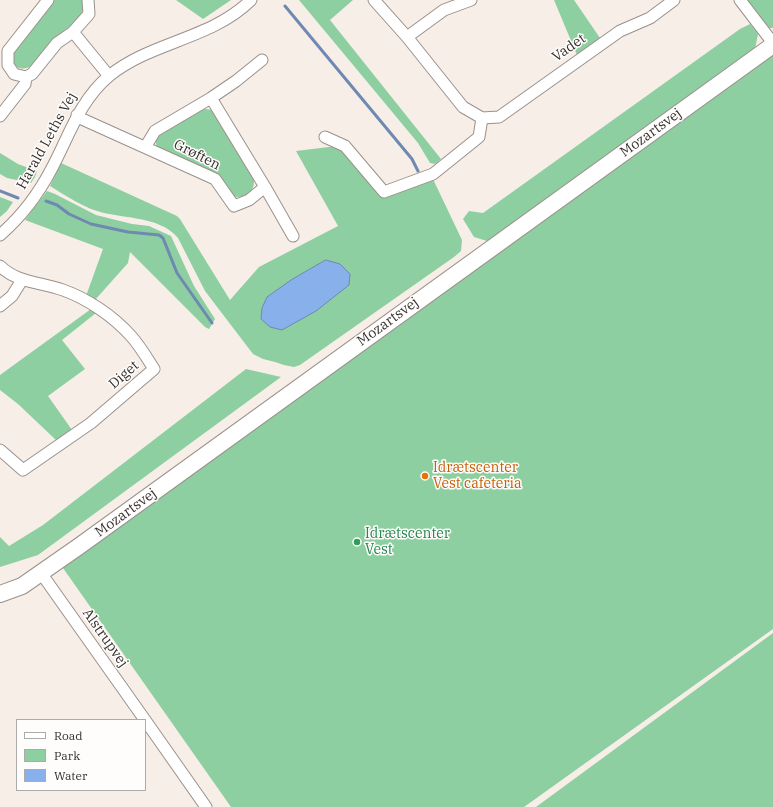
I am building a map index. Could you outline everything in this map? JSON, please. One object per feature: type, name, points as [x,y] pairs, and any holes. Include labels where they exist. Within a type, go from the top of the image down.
[{"type":"street","points":[[48,0],[8,51],[8,65],[14,74],[26,77],[32,74],[57,43],[73,32],[89,14],[88,0]]},
{"type":"street","name":"Harald Leths Vej","points":[[0,235],[26,208],[42,186],[77,115],[91,94],[109,76],[138,56],[215,26],[232,16],[251,0]]},
{"type":"street","points":[[325,137],[345,146],[384,192],[433,174],[479,137],[482,118],[463,108],[407,37],[374,0]]},
{"type":"street","points":[[407,37],[444,10],[471,0]]},
{"type":"street","name":"Vadet","points":[[482,118],[499,117],[620,31],[650,18],[674,0]]},
{"type":"street","points":[[740,0],[773,44]]},
{"type":"street","points":[[73,32],[109,76]]},
{"type":"street","name":"Mozartsvej","points":[[0,594],[22,586],[230,438],[334,361],[773,44]]},
{"type":"street","name":"Grøften","points":[[146,146],[155,131],[211,98],[236,81],[262,60]]},
{"type":"street","points":[[0,116],[24,84],[26,77]]},
{"type":"street","name":"Grøften","points":[[211,98],[293,236]]},
{"type":"street","name":"Grøften","points":[[77,115],[82,119],[146,146],[216,179],[234,206],[249,200],[265,187]]},
{"type":"street","name":"Diget","points":[[0,266],[22,280],[62,289],[89,301],[112,318],[131,336],[154,369],[91,423],[23,470],[0,450]]},
{"type":"street","points":[[0,306],[12,296],[22,280]]},
{"type":"street","name":"Alstrupvej","points":[[41,572],[144,719]]},
{"type":"street","name":"Alstrupvej","points":[[146,721],[206,807]]},
{"type":"green space","points":[[50,0],[83,0],[82,13],[75,22],[53,40],[35,64],[30,67],[19,68],[12,62],[10,53]]},
{"type":"green space","points":[[176,0],[231,0],[203,19]]},
{"type":"green space","points":[[299,0],[353,0],[330,20],[441,159],[435,164],[430,163],[418,143]]},
{"type":"green space","points":[[554,0],[574,0],[600,38],[577,55]]},
{"type":"green space","points":[[747,0],[773,0],[773,28],[769,28]]},
{"type":"green space","points":[[750,24],[758,34],[755,49],[487,241],[474,237],[463,219],[469,211],[483,213],[740,29]]},
{"type":"green space","name":"Idrætscenter Vest","points":[[773,55],[773,629],[524,807],[231,807],[63,568]]},
{"type":"green space","points":[[199,110],[212,110],[254,180],[253,189],[246,195],[234,197],[160,150],[156,145],[157,135]]},
{"type":"green space","points":[[337,146],[345,151],[382,198],[432,177],[462,240],[461,251],[300,365],[294,367],[263,359],[253,354],[205,291],[178,238],[170,230],[149,221],[114,215],[91,209],[50,186],[61,163],[177,216],[230,300],[259,267],[338,226],[296,151]]},
{"type":"green space","points":[[0,153],[18,164],[37,171],[31,183],[7,178],[0,174]]},
{"type":"green space","points":[[47,191],[96,215],[132,224],[149,226],[171,236],[194,286],[215,319],[209,329],[205,327],[130,252],[128,263],[95,300],[86,296],[103,249],[25,220]]},
{"type":"green space","points":[[0,197],[13,202],[7,211],[0,217]]},
{"type":"green space","points":[[91,309],[96,313],[62,340],[85,369],[48,396],[72,430],[57,441],[18,404],[0,390],[0,375]]},
{"type":"green space","points":[[246,369],[281,377],[38,555],[0,567],[0,537],[9,546],[43,525]]},
{"type":"green space","points":[[773,633],[773,807],[536,807]]},
{"type":"water","points":[[326,260],[340,264],[350,274],[349,285],[316,311],[282,330],[270,327],[261,319],[262,308],[267,297],[291,280]]},
{"type":"waterway","points":[[285,6],[412,159],[418,171]]},
{"type":"waterway","points":[[0,191],[18,198]]},
{"type":"waterway","points":[[46,201],[57,205],[69,214],[91,224],[128,232],[159,235],[163,238],[177,273],[212,323]]},
{"type":"place","name":"Idrætscenter Vest cafeteria","points":[[425,476]]},
{"type":"place","name":"Idrætscenter Vest","points":[[357,542]]}]
